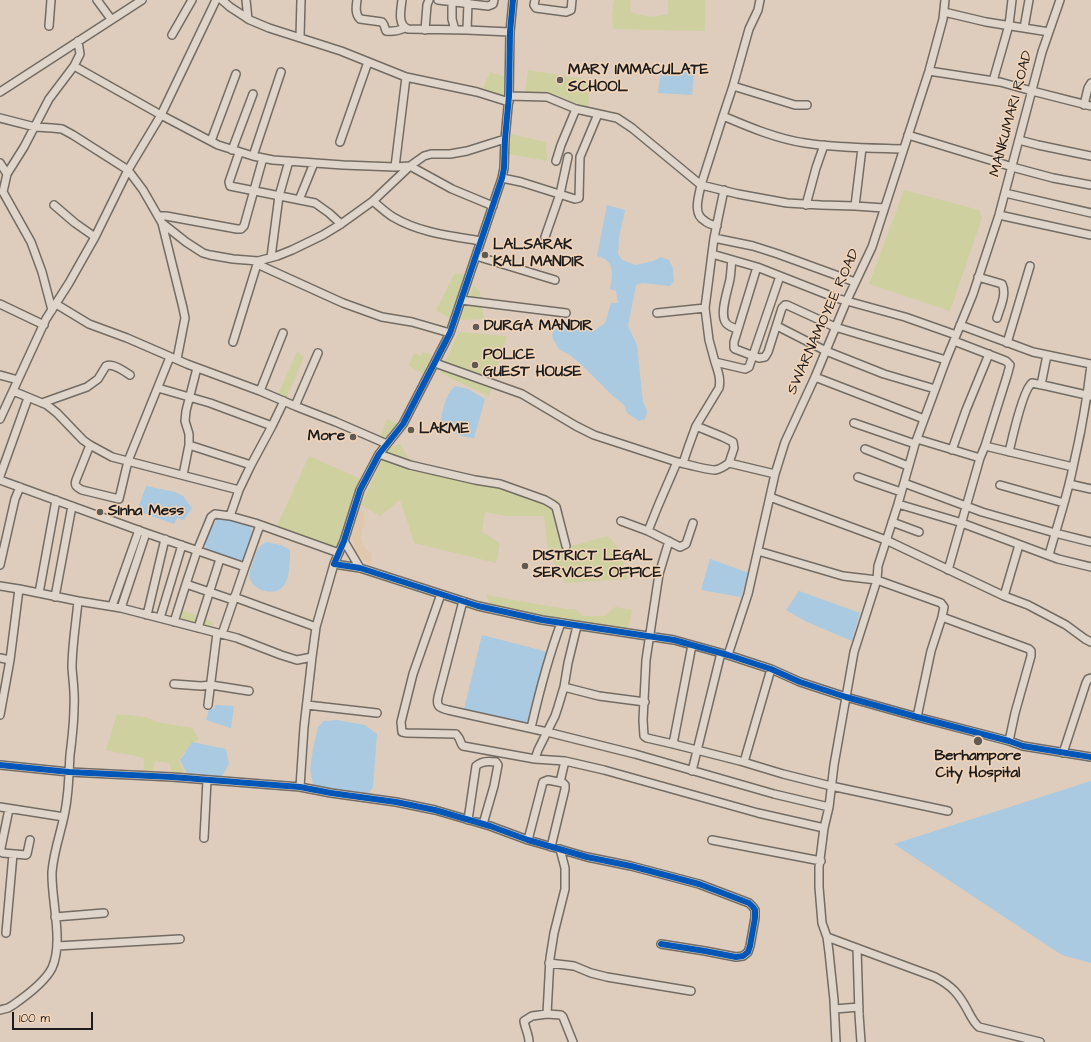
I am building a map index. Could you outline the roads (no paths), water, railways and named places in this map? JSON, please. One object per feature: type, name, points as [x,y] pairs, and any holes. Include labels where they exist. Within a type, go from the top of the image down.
[{"type":"street","points":[[49,26],[51,0]]},
{"type":"street","points":[[97,0],[111,19]]},
{"type":"street","points":[[0,92],[142,0]]},
{"type":"street","points":[[172,35],[192,0]]},
{"type":"street","points":[[1,416],[44,325],[95,236],[128,170],[160,115],[216,0]]},
{"type":"street","points":[[222,0],[248,19],[269,28],[340,50],[406,77],[509,99],[548,97],[576,109],[617,118],[701,185],[738,194],[787,203],[884,208]]},
{"type":"street","points":[[246,0],[248,19]]},
{"type":"street","points":[[300,37],[301,0]]},
{"type":"street","points":[[357,0],[356,12],[358,17],[360,19],[382,22],[386,31],[399,31],[405,28],[416,30],[510,32]]},
{"type":"street","points":[[402,0],[401,24],[405,28]]},
{"type":"street","points":[[425,30],[427,5],[429,0]]},
{"type":"street","points":[[438,0],[490,6],[494,0]]},
{"type":"street","points":[[300,787],[310,668],[316,627],[334,564],[344,541],[360,490],[379,454],[403,424],[450,333],[502,178],[509,99],[510,32],[513,0]]},
{"type":"street","points":[[535,0],[534,5],[536,8],[566,12],[570,10],[572,0]]},
{"type":"street","points":[[717,226],[705,222],[698,214],[697,210],[701,185],[734,86],[749,29],[758,10],[760,0]]},
{"type":"street","name":"SWARNAMOYEE ROAD","points":[[692,770],[724,654],[748,594],[775,474],[785,442],[872,246],[928,71],[946,0]]},
{"type":"street","points":[[993,81],[1009,25],[1012,0]]},
{"type":"street","points":[[1024,28],[1029,0]]},
{"type":"street","name":"MANKUMARI ROAD","points":[[836,1042],[835,1008],[827,937],[822,923],[820,908],[819,867],[821,861],[824,828],[829,806],[831,786],[854,652],[876,580],[878,566],[916,441],[946,360],[973,294],[999,215],[1042,52],[1060,0]]},
{"type":"street","points":[[452,1],[452,19],[455,30]]},
{"type":"street","points":[[467,30],[473,3]]},
{"type":"street","points":[[944,12],[986,22],[1049,32]]},
{"type":"street","points":[[78,41],[80,54],[74,66],[49,99],[24,147],[6,174],[1,194],[31,242],[54,307],[89,324],[127,338],[197,368],[260,391],[387,444]]},
{"type":"street","points":[[340,142],[368,62]]},
{"type":"street","points":[[74,66],[160,115],[218,145],[253,156],[289,161],[343,166],[410,166],[452,189],[493,206]]},
{"type":"street","points":[[928,71],[1000,82],[1087,106],[1088,88],[1091,83]]},
{"type":"street","points":[[253,156],[281,72]]},
{"type":"street","points":[[211,141],[236,74]]},
{"type":"street","points":[[395,167],[406,77]]},
{"type":"street","points":[[734,86],[795,105],[807,105]]},
{"type":"street","points":[[253,94],[236,151],[230,185],[232,187],[315,204],[329,213],[341,224]]},
{"type":"street","points":[[556,162],[561,145],[576,109]]},
{"type":"street","points":[[502,178],[575,198],[579,197],[580,157],[598,114]]},
{"type":"street","points":[[723,116],[755,130],[805,143],[862,148],[903,149]]},
{"type":"street","points":[[0,118],[35,127],[62,130],[73,135],[128,170],[143,190],[162,223],[185,318],[173,358],[158,388],[128,461],[119,499],[82,490],[76,487],[75,483],[90,445]]},
{"type":"street","points":[[908,134],[1012,167],[1053,178],[1091,185]]},
{"type":"street","points":[[258,262],[292,250],[323,235],[341,224],[373,201],[410,166],[424,156],[467,151],[505,138]]},
{"type":"street","points":[[1019,140],[1091,156]]},
{"type":"street","points":[[806,204],[824,145]]},
{"type":"street","points":[[855,206],[862,148]]},
{"type":"street","points":[[158,216],[166,216],[241,229],[244,226],[263,158]]},
{"type":"street","points":[[545,237],[560,194],[568,158]]},
{"type":"street","points":[[271,257],[279,196],[289,161]]},
{"type":"street","points":[[0,163],[6,174]]},
{"type":"street","points":[[299,200],[314,163]]},
{"type":"street","points":[[648,531],[658,506],[688,448],[696,426],[720,385],[709,340],[705,308],[714,238],[724,190]]},
{"type":"street","points":[[1005,192],[1091,213]]},
{"type":"street","points":[[373,201],[392,216],[412,226],[437,233],[481,241]]},
{"type":"street","points":[[54,205],[95,236]]},
{"type":"street","points":[[999,215],[1091,235]]},
{"type":"street","points":[[162,223],[203,253],[258,262],[343,303],[382,317],[412,322],[450,333]]},
{"type":"street","points":[[714,238],[753,246],[855,282]]},
{"type":"street","points":[[712,254],[758,267],[836,298],[905,317],[955,338],[1008,363],[1010,368],[980,458],[948,570]]},
{"type":"street","points":[[476,256],[555,280]]},
{"type":"street","points":[[732,260],[730,280],[724,308],[724,318],[726,323],[738,329]]},
{"type":"street","points":[[233,342],[258,262]]},
{"type":"street","points":[[1008,343],[1030,266]]},
{"type":"street","points":[[758,267],[734,342],[734,348],[738,351],[763,358],[766,355],[782,308],[787,305],[835,328],[946,360]]},
{"type":"street","points":[[715,362],[745,369],[749,367],[780,276]]},
{"type":"street","points":[[978,277],[1004,286],[1004,294],[997,318]]},
{"type":"street","points":[[461,300],[566,313]]},
{"type":"street","points":[[0,304],[44,325]]},
{"type":"street","points":[[656,313],[705,308]]},
{"type":"street","points":[[960,325],[1033,352],[1091,364],[1089,396],[1069,484],[1049,555]]},
{"type":"street","points":[[777,326],[826,351],[884,374],[935,389]]},
{"type":"street","points":[[260,391],[283,333]]},
{"type":"street","points":[[295,406],[318,353]]},
{"type":"street","points":[[952,450],[966,410],[990,354]]},
{"type":"street","points":[[1041,385],[1047,355]]},
{"type":"street","points":[[435,363],[522,394],[594,435],[680,462],[716,470],[723,468],[729,463],[734,448],[733,442],[696,426]]},
{"type":"street","points":[[42,404],[87,387],[98,379],[108,365],[112,365],[130,375]]},
{"type":"street","points":[[183,475],[189,445],[189,434],[185,419],[197,368]]},
{"type":"street","points":[[0,375],[18,380]]},
{"type":"street","points":[[815,377],[924,419]]},
{"type":"street","points":[[1009,452],[1023,400],[1029,385],[1032,383],[1089,396]]},
{"type":"street","points":[[158,388],[210,403],[272,426]]},
{"type":"street","points":[[13,392],[47,406],[57,413],[83,440],[112,456],[239,490]]},
{"type":"street","points":[[0,476],[28,398]]},
{"type":"street","points":[[230,516],[250,465],[284,401]]},
{"type":"street","points":[[854,423],[980,458]]},
{"type":"street","points":[[189,445],[250,465]]},
{"type":"street","points":[[985,446],[1073,467]]},
{"type":"street","points":[[865,449],[908,466]]},
{"type":"street","points":[[379,454],[410,465],[475,480],[500,484],[545,500],[556,507],[566,546]]},
{"type":"street","points":[[729,463],[775,474]]},
{"type":"street","points":[[858,477],[901,492]]},
{"type":"street","points":[[0,480],[165,540],[245,567]]},
{"type":"street","points":[[904,483],[982,512],[1055,534],[1091,542]]},
{"type":"street","points":[[1069,484],[1091,490]]},
{"type":"street","points":[[1000,485],[1064,503]]},
{"type":"street","points":[[0,565],[15,499],[20,487]]},
{"type":"street","points":[[770,497],[886,540],[1004,596],[1028,605],[1066,625],[1091,642]]},
{"type":"street","points":[[39,593],[56,500]]},
{"type":"street","points":[[898,504],[961,523],[1058,559],[1091,567]]},
{"type":"street","points":[[55,597],[72,506]]},
{"type":"street","points":[[174,622],[197,551],[213,515],[230,516],[260,525],[339,553]]},
{"type":"street","points":[[621,521],[648,531],[680,547],[686,544],[693,523]]},
{"type":"street","points":[[892,522],[919,532]]},
{"type":"street","points":[[208,705],[213,660],[220,634],[260,525]]},
{"type":"street","points":[[112,606],[143,532]]},
{"type":"street","points":[[121,608],[143,532]]},
{"type":"street","points":[[147,614],[165,540]]},
{"type":"street","points":[[344,541],[360,568]]},
{"type":"street","points":[[669,541],[659,574],[646,660],[644,736],[831,786],[948,811]]},
{"type":"street","points":[[1004,596],[1019,545]]},
{"type":"street","points":[[160,618],[182,546]]},
{"type":"street","points":[[758,551],[843,576],[876,580],[943,605],[944,609],[931,651],[917,717]]},
{"type":"street","points":[[198,628],[220,559]]},
{"type":"street","points":[[334,564],[360,568],[478,606],[542,620],[674,640],[724,654],[771,670],[800,682],[917,717],[1023,746],[1091,757]]},
{"type":"street","points":[[186,584],[316,627]]},
{"type":"street","points":[[0,586],[78,602],[112,606],[147,614],[237,638],[297,660],[310,668]]},
{"type":"street","points":[[0,715],[10,660],[19,589]]},
{"type":"street","points":[[441,594],[413,674],[401,722],[402,732],[407,734],[456,734],[460,738],[463,746],[535,759],[565,761],[604,770],[758,813],[824,828]]},
{"type":"street","points":[[463,601],[438,697],[438,705],[448,710],[531,728],[635,754],[774,794],[829,806]]},
{"type":"street","points":[[0,1010],[13,1005],[44,979],[52,967],[55,958],[57,946],[52,877],[54,859],[67,798],[74,708],[72,666],[73,646],[78,602]]},
{"type":"street","points":[[942,617],[1031,651],[1009,741]]},
{"type":"street","points":[[531,728],[542,681],[560,623]]},
{"type":"street","points":[[535,759],[555,716],[564,687],[577,626]]},
{"type":"street","points":[[673,744],[692,645]]},
{"type":"street","points":[[297,660],[312,657]]},
{"type":"street","points":[[0,658],[10,660]]},
{"type":"street","points":[[744,762],[771,670]]},
{"type":"street","points":[[1063,753],[1086,683],[1088,679],[1091,678]]},
{"type":"street","points":[[174,684],[201,686],[211,685],[249,691]]},
{"type":"street","points":[[564,687],[599,696],[644,702]]},
{"type":"street","points":[[307,705],[377,713]]},
{"type":"street","points":[[560,782],[565,761]]},
{"type":"street","points":[[468,820],[476,766],[485,762],[496,762],[498,765],[494,786],[484,824]]},
{"type":"street","points":[[0,765],[69,772],[300,787],[396,802],[435,810],[484,824],[528,840],[587,858],[632,866],[699,884],[749,903],[753,907],[755,918],[750,946],[748,952],[744,956],[736,957],[661,944]]},
{"type":"street","points":[[204,838],[207,780]]},
{"type":"street","points":[[528,840],[543,782],[548,780],[560,782],[564,784],[565,789],[551,847]]},
{"type":"street","points":[[0,807],[64,817]]},
{"type":"street","points":[[9,809],[1,853],[26,855],[30,840]]},
{"type":"street","points":[[712,840],[821,861]]},
{"type":"street","points":[[546,1014],[549,963],[554,933],[565,889],[565,868],[560,849]]},
{"type":"street","points":[[6,933],[13,854]]},
{"type":"street","points":[[55,917],[104,913]]},
{"type":"street","points":[[827,937],[945,982],[957,993],[974,1022],[979,1027],[1040,1042]]},
{"type":"street","points":[[57,946],[180,939]]},
{"type":"street","points":[[856,948],[861,1042]]},
{"type":"street","points":[[549,963],[574,966],[606,977],[691,991]]},
{"type":"street","points":[[835,1008],[859,1007]]},
{"type":"street","points":[[529,1042],[524,1021],[532,1016],[546,1014],[561,1015],[563,1017],[573,1042]]},
{"type":"water","points":[[661,70],[694,72],[692,95],[658,93]]},
{"type":"water","points":[[607,205],[625,210],[619,237],[618,254],[622,260],[636,265],[653,261],[661,257],[669,260],[673,268],[674,281],[670,286],[642,283],[636,285],[628,326],[637,345],[643,402],[647,411],[645,419],[639,421],[627,413],[624,405],[583,366],[570,355],[559,349],[553,339],[552,334],[558,326],[562,324],[594,331],[605,323],[611,303],[618,303],[616,291],[610,289],[612,273],[610,264],[603,258],[597,256]]},
{"type":"water","points":[[455,386],[468,389],[485,399],[474,438],[456,434],[440,424],[446,399],[448,394]]},
{"type":"water","points":[[146,486],[175,492],[183,496],[192,508],[184,520],[177,518],[174,524],[137,511]]},
{"type":"water","points":[[220,515],[248,522],[251,528],[253,535],[244,558],[237,564],[205,551],[206,540]]},
{"type":"water","points":[[267,542],[281,545],[290,550],[287,580],[282,588],[272,592],[261,590],[252,583],[250,579],[251,568],[255,555],[260,547]]},
{"type":"water","points":[[710,559],[749,573],[741,597],[701,590]]},
{"type":"water","points":[[799,591],[860,613],[852,641],[807,622],[786,610]]},
{"type":"water","points":[[482,635],[548,652],[532,728],[463,713]]},
{"type":"water","points":[[215,705],[234,706],[231,728],[206,720],[209,709],[214,709]]},
{"type":"water","points":[[337,720],[365,725],[377,734],[373,787],[368,794],[360,796],[325,792],[313,785],[310,769],[318,727],[324,721]]},
{"type":"water","points":[[192,742],[226,749],[229,764],[221,778],[188,776],[180,760]]},
{"type":"water","points":[[1091,781],[1091,963],[1062,955],[894,844]]},
{"type":"place","name":"MARY IMMACULATE SCHOOL","points":[[560,80]]},
{"type":"place","name":"LALSARAK KALI MANDIR","points":[[485,255]]},
{"type":"place","name":"DURGA MANDIR","points":[[476,327]]},
{"type":"place","name":"POLICE GUEST HOUSE","points":[[475,365]]},
{"type":"place","name":"LAKME","points":[[411,430]]},
{"type":"place","name":"More","points":[[353,437]]},
{"type":"place","name":"SInha Mess","points":[[100,512]]},
{"type":"place","name":"DISTRICT LEGAL SERVICES OFFICE","points":[[525,566]]},
{"type":"place","name":"Berhampore City Hospital","points":[[978,741]]}]
